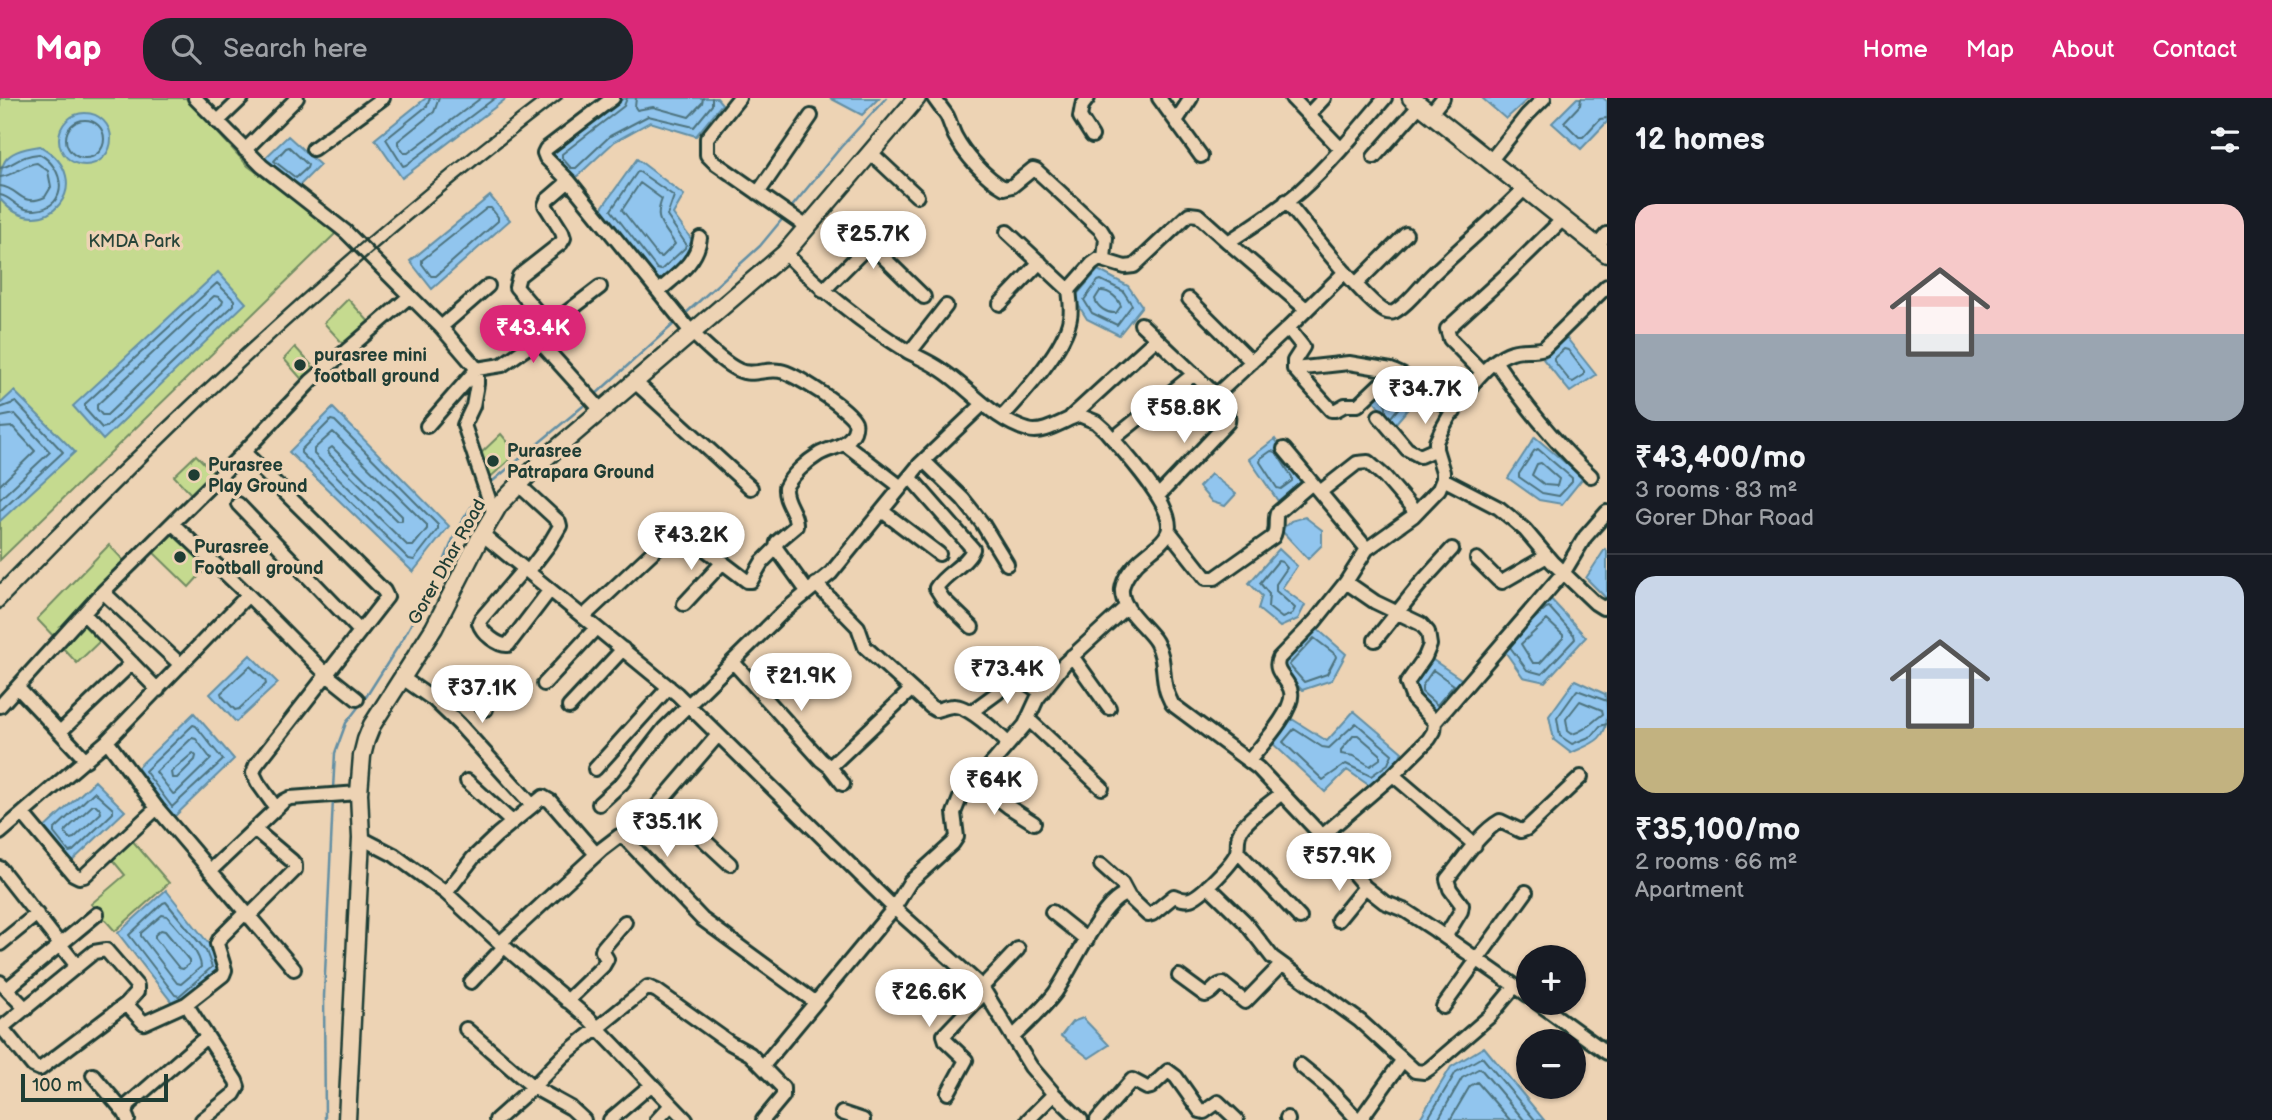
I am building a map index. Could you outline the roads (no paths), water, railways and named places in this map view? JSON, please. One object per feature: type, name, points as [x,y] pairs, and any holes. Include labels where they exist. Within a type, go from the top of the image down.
[{"type":"street","points":[[217,122],[242,98]]},
{"type":"street","points":[[245,150],[297,98]]},
{"type":"street","points":[[313,149],[362,104],[383,98]]},
{"type":"street","points":[[583,617],[673,533],[684,533],[747,581],[751,581],[778,542],[796,526],[797,520],[784,497],[788,482],[811,460],[845,444],[855,429],[855,423],[834,402],[784,371],[752,374],[741,372],[715,354],[685,323],[569,181],[546,158],[544,153],[547,149],[612,98]]},
{"type":"street","points":[[739,98],[707,138],[707,155],[807,227]]},
{"type":"street","name":"Gorer Dhar Road","points":[[347,1120],[361,838],[351,794],[372,725],[434,628],[482,534],[492,507],[499,505],[519,485],[595,403],[635,382],[685,323],[785,253],[917,98]]},
{"type":"street","points":[[934,98],[963,148],[1000,186],[1012,186],[1033,169],[1036,170],[1101,230],[1106,238],[1104,260]]},
{"type":"street","points":[[1088,98],[1082,106],[1080,117],[1091,136]]},
{"type":"street","points":[[1159,98],[1201,156]]},
{"type":"street","points":[[1176,121],[1191,98]]},
{"type":"street","points":[[1292,98],[1341,149]]},
{"type":"street","points":[[1308,114],[1324,98]]},
{"type":"street","points":[[1228,242],[1300,191],[1385,98]]},
{"type":"street","points":[[1374,158],[1421,105],[1444,98]]},
{"type":"street","points":[[1491,160],[1544,98]]},
{"type":"street","points":[[200,100],[217,122],[262,166],[346,232],[441,327],[477,369],[473,406],[464,425],[492,507]]},
{"type":"street","points":[[1421,105],[1563,219],[1604,245]]},
{"type":"street","points":[[758,193],[811,116]]},
{"type":"street","points":[[870,152],[917,196]]},
{"type":"street","points":[[549,326],[516,287],[516,281],[564,238],[545,205],[547,200],[569,181]]},
{"type":"street","points":[[1286,201],[1356,284],[1378,307],[1390,313],[1395,312],[1525,188]]},
{"type":"street","points":[[1002,417],[1048,363],[1063,338],[1070,318],[1069,290],[1092,264],[1099,259],[1125,267],[1133,266],[1189,215],[1198,215],[1306,309]]},
{"type":"street","points":[[1482,372],[1450,339],[1447,329],[1563,219]]},
{"type":"street","points":[[1007,232],[1069,290]]},
{"type":"street","points":[[1356,284],[1406,234]]},
{"type":"street","points":[[660,290],[687,267],[697,251],[699,238]]},
{"type":"street","points":[[823,291],[863,251],[871,249],[877,251],[924,297]]},
{"type":"street","points":[[785,253],[823,291],[910,352],[941,369],[1002,417],[1030,431],[1039,432],[1079,415],[1096,422],[1158,495],[1168,516],[1170,531],[1206,578],[1215,578],[1273,537],[1277,513],[1357,463],[1368,462],[1416,513]]},
{"type":"street","points":[[1000,304],[1040,262]]},
{"type":"street","points":[[1216,395],[1345,272]]},
{"type":"street","points":[[441,327],[488,286]]},
{"type":"street","points":[[1249,761],[1282,722],[1290,697],[1291,691],[1276,662],[1315,621],[1346,582],[1367,549],[1416,513],[1439,489],[1443,478],[1436,449],[1440,433],[1482,372],[1512,352],[1544,348],[1607,286]]},
{"type":"street","points":[[427,426],[477,369],[502,365],[538,340],[548,331],[549,326],[600,287]]},
{"type":"street","points":[[0,706],[103,592],[244,452],[311,381],[410,296]]},
{"type":"street","points":[[1189,299],[1252,362]]},
{"type":"street","points":[[910,352],[946,306]]},
{"type":"street","points":[[1141,324],[1216,395],[1226,406],[1229,415],[1228,422],[1158,495]]},
{"type":"street","points":[[1288,328],[1303,346],[1294,361],[1294,369],[1326,406],[1334,411],[1345,405],[1359,405],[1394,371]]},
{"type":"street","points":[[1069,418],[1156,339]]},
{"type":"street","points":[[538,340],[595,403]]},
{"type":"street","points":[[1495,361],[1561,448],[1591,476]]},
{"type":"street","points":[[1294,369],[1349,363],[1394,371],[1454,412]]},
{"type":"street","points":[[1113,439],[1194,374]]},
{"type":"street","points":[[635,382],[751,488]]},
{"type":"street","points":[[599,804],[622,782],[664,729],[688,705],[844,559],[924,461],[983,404]]},
{"type":"street","points":[[1379,415],[1411,453],[1420,456],[1436,449]]},
{"type":"street","points":[[845,444],[901,487]]},
{"type":"street","points":[[1284,449],[1367,549]]},
{"type":"street","points":[[244,452],[387,597],[256,765],[253,773],[276,808]]},
{"type":"street","points":[[924,461],[964,499],[1007,564]]},
{"type":"street","points":[[910,477],[973,549],[970,557],[951,571],[936,588],[943,599],[972,627]]},
{"type":"street","points":[[1443,478],[1499,508],[1525,530],[1595,604],[1603,608],[1607,606]]},
{"type":"street","points":[[519,485],[559,522],[560,526],[555,538],[479,624],[483,631],[500,645],[508,645],[550,590]]},
{"type":"street","points":[[238,504],[360,631]]},
{"type":"street","points":[[882,511],[939,554]]},
{"type":"street","points":[[1322,836],[1393,775],[1429,739],[1435,722],[1564,572],[1585,537],[1607,512]]},
{"type":"street","points":[[173,524],[327,675],[357,699]]},
{"type":"street","points":[[1170,531],[1136,562],[1122,585],[1122,595],[1127,606],[1158,644],[1164,665],[1166,690],[1172,704],[1249,761],[1322,836],[1365,887],[1384,902],[1406,911],[1515,986],[1490,1016],[1430,1068],[1423,1072],[1415,1071],[1360,1021],[1272,957],[1244,921],[1208,886]]},
{"type":"street","points":[[482,534],[688,705],[894,908],[983,989],[1031,1067],[1054,1094],[1082,1120]]},
{"type":"street","points":[[776,548],[811,588],[858,627],[865,647],[911,690],[936,710],[958,706],[971,712],[1009,744]]},
{"type":"street","points":[[1375,640],[1395,613],[1452,549]]},
{"type":"street","points":[[1477,559],[1502,582],[1547,556]]},
{"type":"street","points":[[684,604],[723,562]]},
{"type":"street","points":[[1346,582],[1375,602],[1421,624],[1428,632],[1430,645],[1408,683],[1413,699],[1435,722]]},
{"type":"street","points":[[103,592],[181,665]]},
{"type":"street","points":[[0,833],[107,741],[248,595]]},
{"type":"street","points":[[763,1066],[894,908],[910,882],[953,843],[957,837],[954,813],[956,805],[1009,744],[1028,719],[1042,693],[1072,656],[1127,606]]},
{"type":"street","points":[[84,614],[158,690]]},
{"type":"street","points":[[544,684],[596,628]]},
{"type":"street","points":[[569,707],[623,649]]},
{"type":"street","points":[[1072,656],[1109,708]]},
{"type":"street","points":[[733,662],[821,760],[830,766],[843,785]]},
{"type":"street","points":[[60,732],[132,663]]},
{"type":"street","points":[[971,712],[997,693],[1012,677],[1042,693]]},
{"type":"street","points":[[404,678],[434,700],[459,724],[532,805]]},
{"type":"street","points":[[434,700],[451,682],[460,686],[486,709]]},
{"type":"street","points":[[18,688],[86,760]]},
{"type":"street","points":[[595,769],[669,688]]},
{"type":"street","points":[[830,766],[911,690]]},
{"type":"street","points":[[1028,719],[1102,788]]},
{"type":"street","points":[[628,840],[718,735]]},
{"type":"street","points":[[107,741],[157,808],[294,969]]},
{"type":"street","points":[[1393,775],[1475,845]]},
{"type":"street","points":[[1445,937],[1462,905],[1450,889],[1447,879],[1475,845],[1500,821],[1521,831],[1526,829],[1581,777]]},
{"type":"street","points":[[467,781],[512,822]]},
{"type":"street","points":[[976,781],[1034,823]]},
{"type":"street","points":[[1101,865],[1148,915],[1174,896],[1191,899],[1208,886],[1237,851],[1237,839],[1242,828],[1282,793]]},
{"type":"street","points":[[210,871],[290,798],[351,794]]},
{"type":"street","points":[[446,893],[473,858],[538,799],[547,798],[596,854]]},
{"type":"street","points":[[662,801],[730,864]]},
{"type":"street","points":[[23,814],[73,874],[79,877],[84,876],[157,808]]},
{"type":"street","points":[[126,1004],[144,1023],[186,1004],[225,970],[217,944],[219,938],[295,870],[292,861],[254,829]]},
{"type":"street","points":[[471,982],[502,945],[596,854],[619,836],[628,840],[702,919],[815,1002]]},
{"type":"street","points":[[361,838],[394,855],[446,893],[598,1028],[686,1120]]},
{"type":"street","points":[[1237,851],[1300,918]]},
{"type":"street","points":[[0,867],[77,965]]},
{"type":"street","points":[[1338,920],[1365,887]]},
{"type":"street","points":[[1443,1007],[1526,892]]},
{"type":"street","points":[[1013,1037],[1054,995],[1096,924],[1116,899],[1124,895],[1129,897]]},
{"type":"street","points":[[1052,912],[1087,940]]},
{"type":"street","points":[[0,944],[37,914]]},
{"type":"street","points":[[26,1009],[4,985],[61,945],[97,914]]},
{"type":"street","points":[[567,1001],[603,967],[607,959],[603,948],[625,922]]},
{"type":"street","points":[[948,1093],[965,1060],[946,1041],[944,1035],[1017,949]]},
{"type":"street","points":[[106,950],[137,986],[137,992],[126,1004],[40,1069],[33,1066],[1,1029],[94,951],[106,950]]},
{"type":"street","points":[[1179,976],[1205,995],[1223,984],[1245,1002],[1281,965]]},
{"type":"street","points":[[496,1120],[563,1056],[648,987],[750,1054],[783,1088],[779,1103],[763,1120]]},
{"type":"street","points":[[186,1004],[236,1081],[237,1087],[234,1094],[202,1120]]},
{"type":"street","points":[[1555,1015],[1607,1053]]},
{"type":"street","points":[[466,1029],[533,1087],[571,1108],[584,1120]]},
{"type":"street","points":[[126,1116],[129,1104],[206,1038]]},
{"type":"street","points":[[1300,1065],[1327,1087],[1359,1120],[1402,1061]]},
{"type":"street","points":[[1097,1120],[1132,1080],[1147,1088],[1168,1071],[1200,1111],[1204,1112],[1218,1102],[1237,1120]]},
{"type":"street","points":[[93,1075],[126,1116]]},
{"type":"street","points":[[610,1120],[650,1084]]},
{"type":"street","points":[[1028,1120],[1054,1094]]},
{"type":"street","points":[[657,1120],[671,1105]]},
{"type":"street","points":[[842,1113],[863,1120]]},
{"type":"water","points":[[426,98],[507,98],[402,178],[375,139]]},
{"type":"water","points":[[624,98],[717,98],[722,104],[696,136],[650,122],[614,142],[573,180],[549,155]]},
{"type":"water","points":[[830,98],[879,98],[862,115]]},
{"type":"water","points":[[1482,98],[1529,98],[1506,119]]},
{"type":"water","points":[[1577,98],[1603,98],[1607,101],[1607,122],[1581,149],[1552,123]]},
{"type":"water","points":[[85,113],[104,120],[111,139],[104,158],[85,165],[66,158],[59,139],[66,120]]},
{"type":"water","points":[[288,136],[320,165],[296,189],[262,161]]},
{"type":"water","points":[[40,146],[58,160],[66,176],[66,191],[59,204],[48,214],[33,217],[17,213],[0,199],[1,176],[5,161],[10,156],[27,148]]},
{"type":"water","points":[[637,159],[684,195],[673,214],[697,247],[658,282],[601,209]]},
{"type":"water","points":[[490,196],[510,220],[432,289],[410,261]]},
{"type":"water","points":[[1098,270],[1128,286],[1142,306],[1119,335],[1087,319],[1074,298]]},
{"type":"water","points":[[218,272],[246,303],[103,440],[73,406]]},
{"type":"water","points":[[1566,337],[1596,375],[1570,392],[1543,359]]},
{"type":"water","points":[[1395,374],[1418,397],[1390,430],[1376,415],[1380,408],[1371,396]]},
{"type":"water","points":[[14,391],[75,452],[0,521],[0,404]]},
{"type":"water","points":[[333,408],[449,526],[413,572],[289,452]]},
{"type":"water","points":[[1535,437],[1583,478],[1562,504],[1539,500],[1508,478]]},
{"type":"water","points":[[1275,439],[1303,480],[1278,501],[1249,459]]},
{"type":"water","points":[[1211,474],[1236,494],[1225,506],[1212,502],[1199,487]]},
{"type":"water","points":[[1305,517],[1322,530],[1322,545],[1308,559],[1281,530],[1291,521]]},
{"type":"water","points":[[1279,549],[1297,566],[1282,588],[1305,605],[1298,619],[1280,627],[1258,609],[1262,596],[1249,583]]},
{"type":"water","points":[[1605,549],[1607,551],[1607,599],[1586,578]]},
{"type":"water","points":[[1548,596],[1586,637],[1545,682],[1523,677],[1499,643]]},
{"type":"water","points":[[1314,626],[1346,654],[1332,680],[1302,690],[1278,666]]},
{"type":"water","points":[[250,655],[278,683],[236,722],[210,694]]},
{"type":"water","points":[[1430,658],[1467,683],[1437,717],[1415,696],[1415,684]]},
{"type":"water","points":[[1575,680],[1605,694],[1607,716],[1601,736],[1571,753],[1554,740],[1549,716]]},
{"type":"water","points":[[1354,711],[1402,752],[1394,769],[1370,786],[1347,770],[1325,792],[1271,742],[1292,719],[1327,741]]},
{"type":"water","points":[[194,713],[234,759],[172,819],[134,771]]},
{"type":"water","points":[[95,781],[125,811],[69,864],[42,830]]},
{"type":"water","points":[[166,890],[212,948],[222,970],[184,1002],[174,1005],[118,933]]},
{"type":"water","points":[[1083,1018],[1109,1045],[1089,1058],[1061,1036],[1072,1022]]},
{"type":"water","points":[[1484,1047],[1516,1086],[1516,1099],[1527,1099],[1544,1120],[1419,1120],[1451,1067]]},
{"type":"waterway","points":[[790,209],[886,98]]},
{"type":"waterway","points":[[684,315],[760,246],[784,217]]},
{"type":"waterway","points":[[595,395],[676,322]]},
{"type":"waterway","points":[[488,485],[588,402]]},
{"type":"waterway","points":[[333,789],[335,753],[346,723],[404,637],[441,569],[457,529],[481,492]]},
{"type":"waterway","points":[[325,1120],[324,996],[333,799]]},
{"type":"railway","points":[[0,583],[128,457],[305,292],[444,173],[540,98]]},
{"type":"railway","points":[[0,609],[201,407],[301,315],[404,225],[562,98]]},
{"type":"place","name":"purasree mini football ground","points":[[300,365]]},
{"type":"place","name":"Purasree Patrapara Ground","points":[[493,461]]},
{"type":"place","name":"Purasree Play Ground","points":[[194,475]]},
{"type":"place","name":"Purasree Football ground","points":[[180,557]]},
{"type":"park label","name":"KMDA Park","points":[[134,241]]}]
